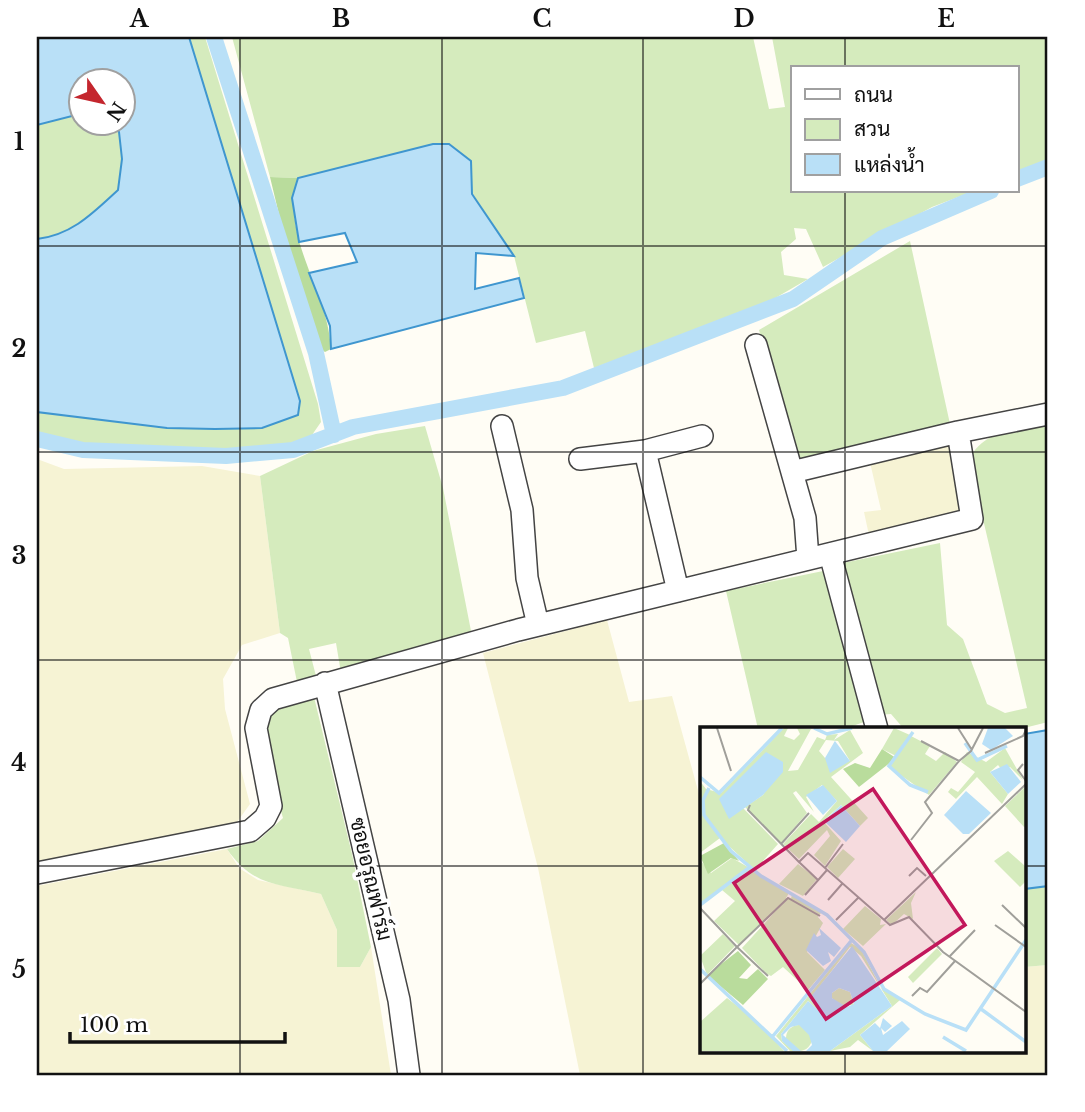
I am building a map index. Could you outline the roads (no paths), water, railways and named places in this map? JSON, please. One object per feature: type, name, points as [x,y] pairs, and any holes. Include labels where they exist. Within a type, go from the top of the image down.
[{"type":"street","points":[[756,345],[805,518],[808,559]]},
{"type":"street","points":[[792,472],[958,432],[1048,414]]},
{"type":"street","points":[[502,426],[522,510],[527,578],[538,625]]},
{"type":"street","points":[[37,873],[250,831],[265,818],[271,806],[256,728],[261,710],[273,699],[538,625],[972,519],[958,432]]},
{"type":"street","points":[[580,459],[645,451],[702,436]]},
{"type":"street","points":[[645,451],[678,591]]},
{"type":"street","points":[[830,554],[876,727]]},
{"type":"street","name":"ซอยอรุณฟาร์ม","points":[[325,683],[399,1000],[409,1075]]},
{"type":"water","points":[[37,37],[189,37],[300,401],[298,415],[262,428],[215,429],[167,428],[37,412],[37,239],[71,228],[91,215],[118,190],[122,159],[119,136],[136,136],[136,66],[66,66],[66,118],[37,125]]},
{"type":"water","points":[[433,144],[449,144],[471,161],[472,194],[514,256],[476,253],[475,289],[519,278],[524,298],[331,349],[330,326],[309,273],[357,262],[345,233],[299,242],[292,198],[298,178]]},
{"type":"water","points":[[1048,730],[1048,886],[1026,889],[1026,734]]},
{"type":"waterway","points":[[214,37],[316,353],[334,435]]},
{"type":"waterway","points":[[1018,179],[1048,167]]},
{"type":"waterway","points":[[37,439],[83,450],[226,456],[293,450],[353,427],[563,388],[793,299],[882,238],[989,192]]}]
